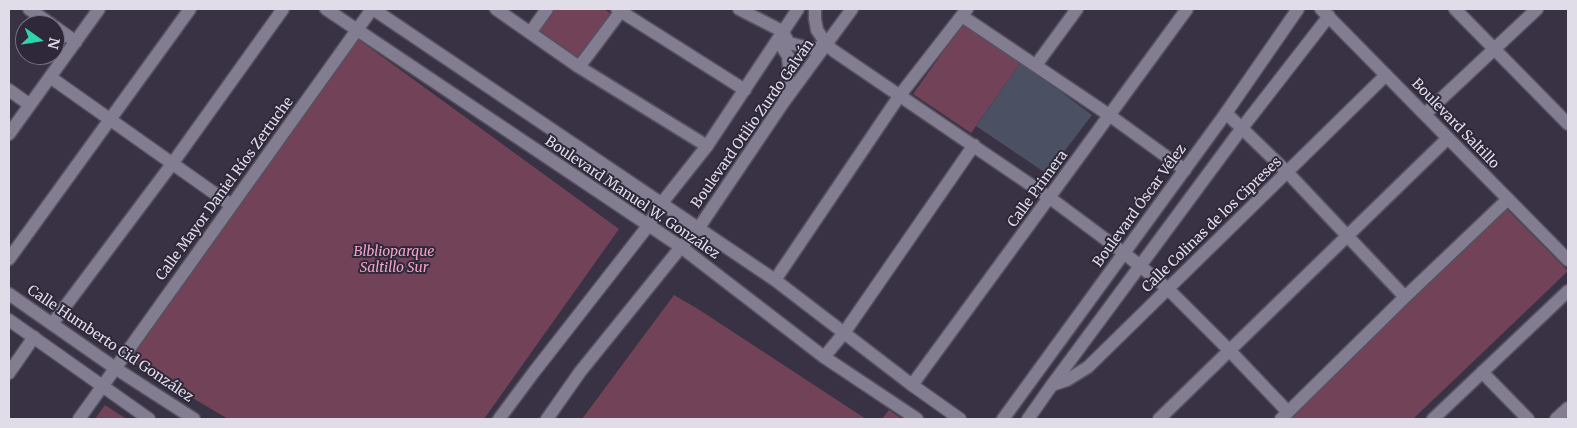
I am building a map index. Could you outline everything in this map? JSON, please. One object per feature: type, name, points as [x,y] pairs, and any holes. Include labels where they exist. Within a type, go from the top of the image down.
[{"type":"street","points":[[9,134],[99,9]]},
{"type":"street","points":[[9,259],[190,9]]},
{"type":"street","points":[[52,324],[172,164],[283,9]]},
{"type":"street","name":"Boulevard Manuel W. González","points":[[326,9],[680,247],[824,358],[917,419]]},
{"type":"street","name":"Boulevard Manuel W. González","points":[[372,9],[775,280],[912,385],[960,419]]},
{"type":"street","name":"Calle Mayor Daniel Ríos Zertuche","points":[[79,419],[372,9]]},
{"type":"street","points":[[496,9],[579,67],[707,146]]},
{"type":"street","points":[[530,33],[546,9]]},
{"type":"street","points":[[739,9],[782,31],[788,43],[813,49],[827,44]]},
{"type":"street","name":"Boulevard Otilio Zurdo Galván","points":[[499,419],[648,226],[661,204],[707,146],[798,9]]},
{"type":"street","points":[[815,9],[817,30],[834,51],[1050,198],[1141,266],[1167,288],[1230,350],[1285,416],[1405,297],[1508,199]]},
{"type":"street","name":"Boulevard Otilio Zurdo Galván","points":[[547,419],[580,372],[680,247],[698,229],[783,103],[852,9]]},
{"type":"street","points":[[1036,65],[1077,9]]},
{"type":"street","name":"Calle Primera","points":[[912,385],[1187,9]]},
{"type":"street","name":"Boulevard Óscar Vélez","points":[[1003,419],[1185,170],[1298,9]]},
{"type":"street","points":[[1455,9],[1568,124]]},
{"type":"street","points":[[1425,114],[1537,9]]},
{"type":"street","points":[[579,67],[619,10],[745,90]]},
{"type":"street","points":[[775,280],[900,95],[965,12],[1036,65],[1185,170]]},
{"type":"street","points":[[1028,419],[1325,12]]},
{"type":"street","name":"Boulevard Saltillo","points":[[1325,12],[1568,260]]},
{"type":"street","points":[[782,31],[782,47],[788,56],[789,67],[783,103]]},
{"type":"street","points":[[65,34],[76,42]]},
{"type":"street","name":"Calle Colinas de los Cipreses","points":[[1052,385],[1067,380],[1088,367],[1386,75]]},
{"type":"street","points":[[50,77],[231,205]]},
{"type":"street","points":[[9,90],[30,105]]},
{"type":"street","points":[[1226,113],[1287,172],[1405,297]]},
{"type":"street","points":[[1158,419],[1448,138]]},
{"type":"street","points":[[824,358],[844,333],[974,145]]},
{"type":"street","points":[[1433,419],[1568,291]]},
{"type":"street","name":"Calle Humberto Cid González","points":[[9,294],[115,368],[194,419]]},
{"type":"street","points":[[9,320],[149,419]]},
{"type":"street","points":[[9,373],[34,337]]},
{"type":"street","points":[[1482,372],[1528,419]]},
{"type":"street","points":[[1556,419],[1568,408]]},
{"type":"green space","points":[[555,9],[604,9],[610,13],[579,58],[539,30]]},
{"type":"green space","points":[[965,21],[1021,62],[971,133],[913,94]]},
{"type":"green space","name":"Blblioparque Saltillo Sur","points":[[358,39],[619,229],[484,419],[228,419],[127,359]]},
{"type":"green space","points":[[1507,209],[1568,271],[1413,419],[1288,419]]},
{"type":"green space","points":[[674,295],[698,309],[866,419],[582,419]]},
{"type":"green space","points":[[105,405],[125,418],[125,419],[95,419]]},
{"type":"green space","points":[[889,410],[902,419],[882,419]]},
{"type":"building","points":[[1021,62],[1092,115],[1047,174],[976,126]]}]
